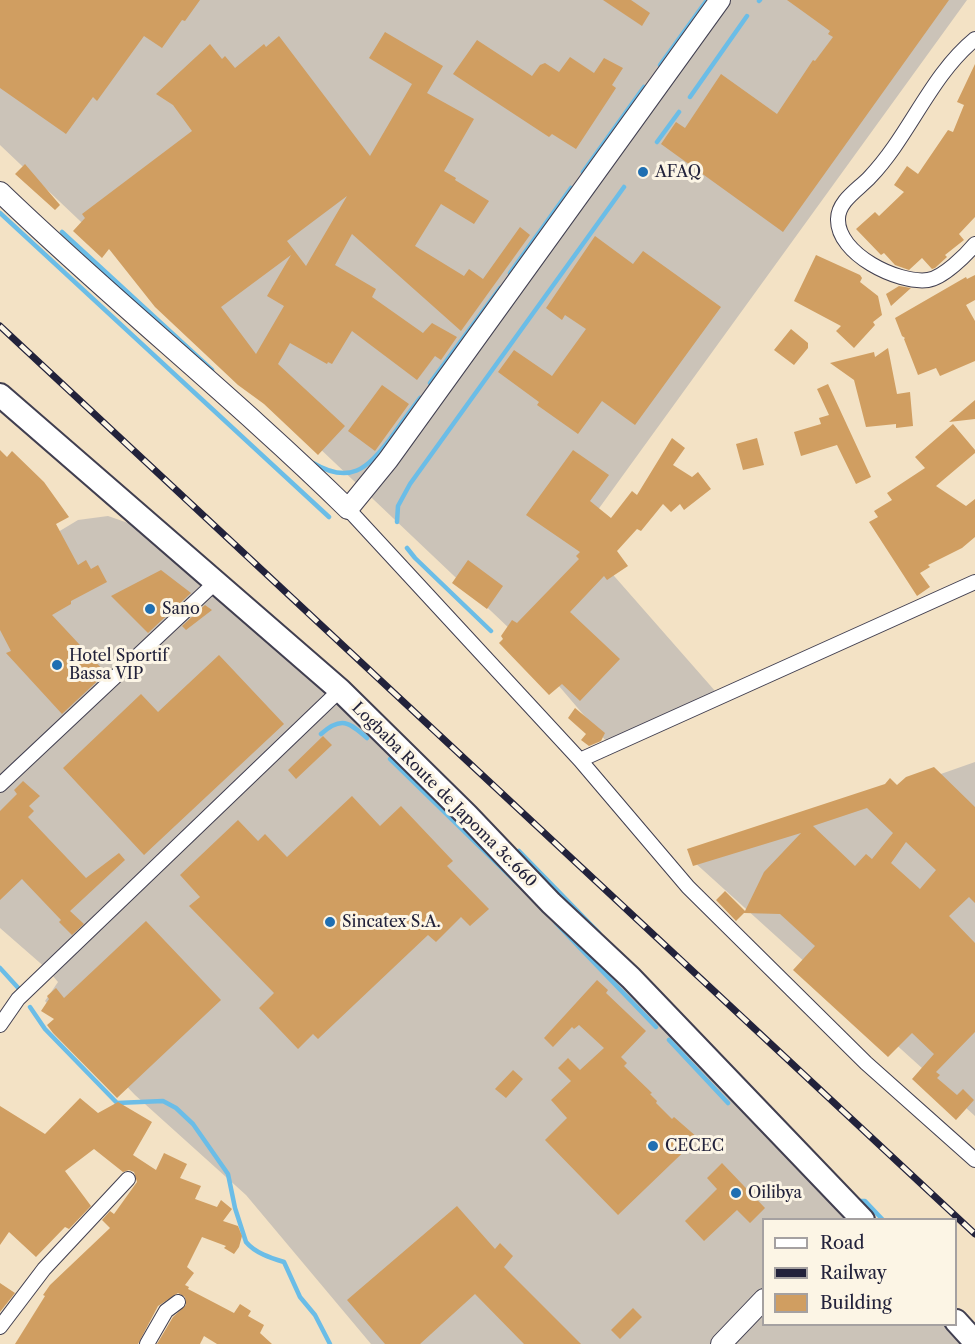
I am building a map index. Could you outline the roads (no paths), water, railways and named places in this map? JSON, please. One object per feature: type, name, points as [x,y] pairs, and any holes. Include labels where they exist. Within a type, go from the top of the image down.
[{"type":"main road","name":"Logbaba Route de Japoma 3c.660","points":[[3,403],[216,582],[340,690],[467,815],[551,903],[631,978],[851,1215]]},
{"type":"main road","points":[[957,1322],[975,1342]]},
{"type":"street","points":[[348,509],[388,460],[720,0]]},
{"type":"street","points":[[975,39],[945,70],[894,148],[870,177],[845,201],[837,217],[839,232],[859,257],[905,278],[930,280],[946,271],[975,244]]},
{"type":"street","points":[[0,192],[290,452],[348,509],[580,760],[688,886],[866,1063],[975,1160]]},
{"type":"street","points":[[0,784],[216,582]]},
{"type":"street","points":[[580,760],[975,582]]},
{"type":"street","points":[[0,1025],[18,999],[340,690]]},
{"type":"street","points":[[0,1327],[44,1269],[128,1179]]},
{"type":"street","points":[[721,1344],[762,1301]]},
{"type":"street","points":[[147,1344],[166,1311],[178,1302]]},
{"type":"waterway","points":[[660,65],[707,0]]},
{"type":"waterway","points":[[690,97],[747,16]]},
{"type":"waterway","points":[[583,172],[644,87]]},
{"type":"waterway","points":[[657,142],[679,112]]},
{"type":"waterway","points":[[397,522],[398,506],[410,484],[624,187]]},
{"type":"waterway","points":[[510,273],[571,188]]},
{"type":"waterway","points":[[0,213],[329,517]]},
{"type":"waterway","points":[[62,232],[212,370]]},
{"type":"waterway","points":[[430,383],[500,288]]},
{"type":"waterway","points":[[313,463],[337,473],[348,473],[365,466],[382,450],[420,398]]},
{"type":"waterway","points":[[407,548],[491,631]]},
{"type":"waterway","points":[[321,734],[334,725],[345,723],[367,738]]},
{"type":"waterway","points":[[390,759],[519,885]]},
{"type":"waterway","points":[[519,851],[599,933]]},
{"type":"waterway","points":[[556,923],[656,1027]]},
{"type":"waterway","points":[[0,968],[21,991]]},
{"type":"waterway","points":[[30,1007],[45,1029],[117,1103],[163,1101],[176,1108],[193,1124],[228,1174],[235,1208],[246,1242],[259,1252],[284,1262],[300,1297],[315,1315],[330,1344]]},
{"type":"waterway","points":[[669,1040],[728,1103]]},
{"type":"waterway","points":[[855,1201],[865,1201],[881,1218]]},
{"type":"railway","points":[[0,326],[975,1234]]},
{"type":"place","name":"AFAQ","points":[[643,172]]},
{"type":"place","name":"Sano","points":[[150,609]]},
{"type":"place","name":"Hotel Sportif Bassa VIP","points":[[57,665]]},
{"type":"place","name":"Sincatex S.A.","points":[[330,922]]},
{"type":"place","name":"CECEC","points":[[653,1146]]},
{"type":"place","name":"Oilibya","points":[[736,1193]]}]
